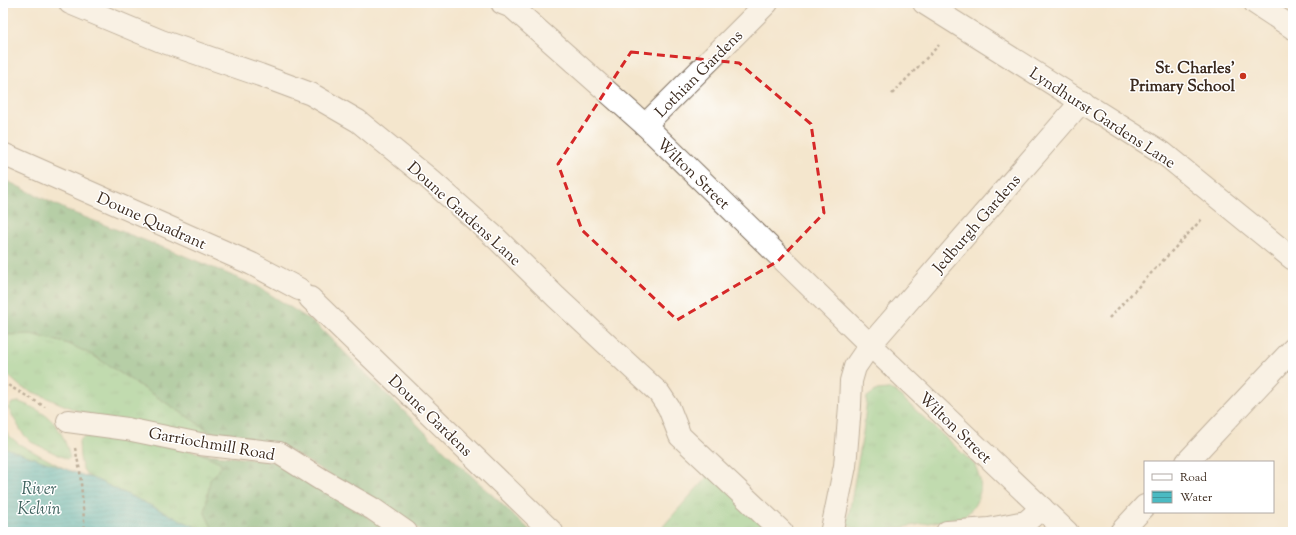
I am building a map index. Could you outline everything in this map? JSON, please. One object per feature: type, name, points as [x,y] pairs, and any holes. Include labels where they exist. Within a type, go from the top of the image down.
[{"type":"street","name":"Doune Gardens Lane","points":[[70,3],[161,41],[311,94],[358,121],[427,177],[496,238],[556,297],[659,393],[669,408],[680,436],[782,532]]},
{"type":"street","name":"Lothian Gardens","points":[[645,125],[767,3]]},
{"type":"street","name":"Lyndhurst Gardens Lane","points":[[924,3],[1163,153],[1293,259]]},
{"type":"street","points":[[1254,3],[1293,28]]},
{"type":"street","name":"Wilton Street","points":[[507,4],[645,125],[870,345],[1067,532]]},
{"type":"street","name":"Jedburgh Gardens","points":[[870,345],[1082,101]]},
{"type":"street","name":"Doune Quadrant","points":[[3,154],[252,264],[304,294]]},
{"type":"street","name":"Doune Gardens","points":[[304,294],[552,532]]},
{"type":"street","points":[[831,532],[845,466],[851,381],[855,366],[870,345]]},
{"type":"street","points":[[1188,461],[1293,350]]},
{"type":"street","name":"Garriochmill Road","points":[[68,421],[127,429],[200,444],[279,453],[372,509],[406,532]]},
{"type":"street","points":[[1120,532],[1144,507]]},
{"type":"street","points":[[948,532],[989,529],[1026,522],[1042,508]]},
{"type":"path","points":[[892,94],[959,25]]},
{"type":"path","points":[[1109,318],[1220,200]]},
{"type":"path","points":[[3,382],[68,421]]},
{"type":"path","points":[[80,471],[85,532]]},
{"type":"highlighted area","points":[[631,52],[739,63],[811,124],[824,213],[778,261],[677,320],[582,230],[558,164]]},
{"type":"green space","points":[[3,179],[71,212],[180,254],[257,286],[315,323],[434,441],[532,532],[423,532],[289,450],[222,439],[94,356],[69,344],[31,334],[3,335]]},
{"type":"green space","points":[[31,334],[69,344],[94,356],[222,439],[94,416],[78,411],[21,387],[3,371],[3,335]]},
{"type":"green space","points":[[888,389],[895,391],[975,465],[979,474],[981,485],[979,496],[971,510],[964,517],[875,532],[863,532],[847,525],[863,433],[867,397],[877,390]]},
{"type":"green space","points":[[19,402],[39,411],[53,422],[63,437],[70,458],[67,459],[31,442],[23,434],[8,408],[12,403]]},
{"type":"green space","points":[[3,424],[7,434],[19,444],[71,472],[3,447]]},
{"type":"green space","points":[[117,436],[200,453],[220,462],[222,467],[210,480],[205,513],[214,532],[206,532],[91,478],[84,470],[80,459],[79,441],[84,437]]},
{"type":"green space","points":[[200,453],[282,463],[392,532],[214,532],[205,513],[210,480],[222,466],[220,462]]},
{"type":"green space","points":[[713,470],[779,532],[658,532]]},
{"type":"water","name":"River Kelvin","points":[[3,447],[97,480],[206,532],[3,532]]},
{"type":"place","name":"St. Charles' Primary School","points":[[1243,76]]}]
